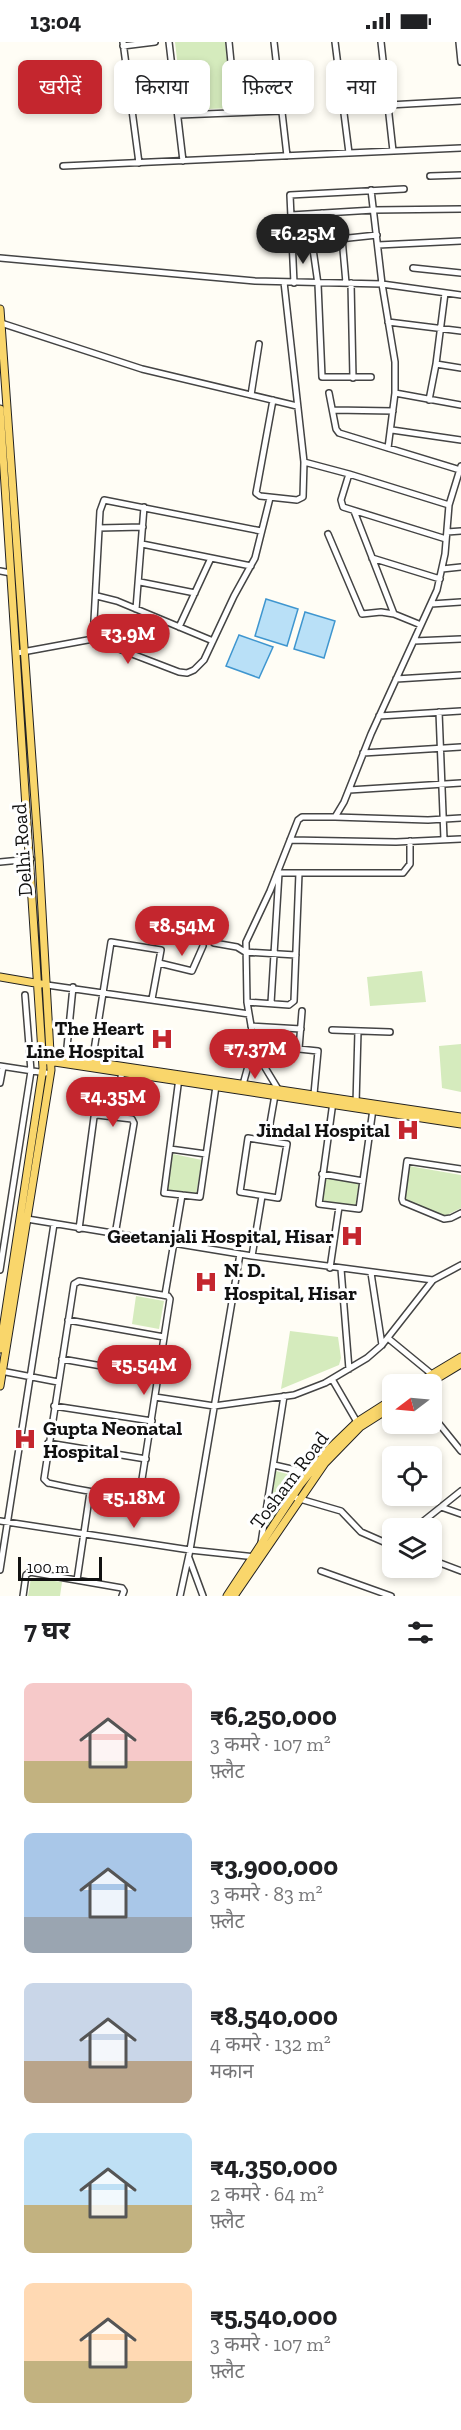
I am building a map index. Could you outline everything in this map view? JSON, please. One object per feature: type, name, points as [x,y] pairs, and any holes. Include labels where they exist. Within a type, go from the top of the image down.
[{"type":"main road","name":"Delhi Road","points":[[0,309],[31,859],[43,985]]},
{"type":"main road","name":"Delhi Road","points":[[0,408],[11,573],[20,653],[47,1058],[2,1356],[0,1386]]},
{"type":"main road","points":[[0,977],[43,985]]},
{"type":"main road","points":[[47,1058],[66,1058],[92,1064]]},
{"type":"main road","points":[[47,1058],[356,1104],[461,1124]]},
{"type":"main road","points":[[179,1077],[216,1086],[242,1087]]},
{"type":"main road","points":[[276,1092],[314,1094],[333,1101]]},
{"type":"main road","points":[[374,1107],[461,1117]]},
{"type":"main road","name":"Delhi Road","points":[[0,1349],[24,1219]]},
{"type":"main road","points":[[439,1374],[461,1357]]},
{"type":"main road","points":[[441,1374],[461,1364]]},
{"type":"main road","name":"Tosham Road","points":[[227,1596],[297,1498],[309,1473],[329,1449],[357,1422],[382,1406]]},
{"type":"main road","name":"Tosham Road","points":[[234,1596],[257,1557],[261,1544],[297,1498],[351,1435],[382,1414]]},
{"type":"street","points":[[139,163],[123,44],[155,42]]},
{"type":"street","points":[[169,42],[183,161]]},
{"type":"street","points":[[229,42],[231,60]]},
{"type":"street","points":[[274,42],[276,60]]},
{"type":"street","points":[[335,42],[349,153]]},
{"type":"street","points":[[381,42],[383,60]]},
{"type":"street","points":[[459,42],[461,62]]},
{"type":"street","points":[[397,105],[461,101]]},
{"type":"street","points":[[179,116],[222,114]]},
{"type":"street","points":[[283,114],[287,156]]},
{"type":"street","points":[[390,114],[393,151]]},
{"type":"street","points":[[63,166],[461,148]]},
{"type":"street","points":[[430,176],[461,175]]},
{"type":"street","points":[[294,283],[290,195],[404,189]]},
{"type":"street","points":[[371,190],[382,284],[395,362],[392,430],[388,448]]},
{"type":"street","points":[[291,215],[461,208]]},
{"type":"street","points":[[322,213],[325,241]]},
{"type":"street","points":[[292,244],[377,235]]},
{"type":"street","points":[[342,238],[348,283],[353,378]]},
{"type":"street","points":[[378,245],[461,241]]},
{"type":"street","points":[[312,242],[318,284],[322,375],[326,379],[371,377]]},
{"type":"street","points":[[0,258],[245,281],[382,284],[461,295]]},
{"type":"street","points":[[413,268],[461,273]]},
{"type":"street","points":[[273,400],[256,493],[258,496],[297,500],[303,497],[304,462],[284,282]]},
{"type":"street","points":[[429,399],[445,293]]},
{"type":"street","points":[[388,322],[461,331]]},
{"type":"street","points":[[1,323],[142,369],[297,406]]},
{"type":"street","points":[[251,395],[259,344]]},
{"type":"street","points":[[436,364],[461,368]]},
{"type":"street","points":[[329,393],[338,432],[460,468],[449,505],[440,579],[349,790],[335,817]]},
{"type":"street","points":[[395,393],[461,405]]},
{"type":"street","points":[[333,410],[393,411]]},
{"type":"street","points":[[392,430],[461,440]]},
{"type":"street","points":[[304,462],[449,505]]},
{"type":"street","points":[[349,474],[340,502],[343,507],[446,539]]},
{"type":"street","points":[[452,494],[461,493]]},
{"type":"street","points":[[20,653],[93,639],[187,673],[201,665],[251,566],[270,498]]},
{"type":"street","points":[[93,639],[100,512],[104,500],[261,531]]},
{"type":"street","points":[[136,609],[140,582],[144,507]]},
{"type":"street","points":[[354,511],[394,614]]},
{"type":"street","points":[[99,528],[143,527]]},
{"type":"street","points":[[447,531],[461,531]]},
{"type":"street","points":[[328,534],[362,614],[381,612],[394,614],[421,625]]},
{"type":"street","points":[[142,544],[251,566]]},
{"type":"street","points":[[178,627],[211,558]]},
{"type":"street","points":[[372,558],[440,579]]},
{"type":"street","points":[[442,569],[461,567]]},
{"type":"street","points":[[0,571],[11,573]]},
{"type":"street","points":[[140,582],[195,593]]},
{"type":"street","points":[[97,596],[136,609],[213,641]]},
{"type":"street","points":[[431,604],[461,602]]},
{"type":"street","points":[[414,641],[461,639]]},
{"type":"street","points":[[396,679],[461,675]]},
{"type":"street","points":[[379,716],[461,711]]},
{"type":"street","points":[[439,712],[444,840]]},
{"type":"street","points":[[363,753],[461,747]]},
{"type":"street","points":[[349,790],[461,783]]},
{"type":"street","points":[[242,1087],[252,1045],[247,1002],[245,952],[247,937],[278,873],[300,818],[461,818]]},
{"type":"street","points":[[290,840],[461,839]]},
{"type":"street","points":[[278,873],[403,873],[410,864],[410,841]]},
{"type":"street","points":[[0,862],[31,859]]},
{"type":"street","points":[[271,1003],[278,873]]},
{"type":"street","points":[[247,1002],[292,1004],[299,873]]},
{"type":"street","points":[[92,1064],[111,942],[159,949],[159,963],[152,999]]},
{"type":"street","points":[[214,943],[237,947],[245,952],[296,955]]},
{"type":"street","points":[[159,963],[192,970],[203,946]]},
{"type":"street","points":[[43,985],[74,987],[249,1014]]},
{"type":"street","points":[[66,1058],[74,987]]},
{"type":"street","points":[[0,1270],[31,1071],[25,995]]},
{"type":"street","points":[[299,1049],[302,1011]]},
{"type":"street","points":[[251,1026],[301,1029]]},
{"type":"street","points":[[332,1030],[390,1032]]},
{"type":"street","points":[[356,1104],[358,1031]]},
{"type":"street","points":[[252,1045],[319,1052],[314,1094]]},
{"type":"street","points":[[252,1045],[276,1092],[267,1141]]},
{"type":"street","points":[[0,1083],[1,1067],[46,1073]]},
{"type":"street","points":[[115,1117],[123,1069]]},
{"type":"street","points":[[179,1077],[164,1192],[200,1197],[216,1086]]},
{"type":"street","points":[[333,1101],[318,1203],[358,1210],[374,1107]]},
{"type":"street","points":[[79,1229],[94,1117],[98,1115],[132,1119],[134,1123],[115,1235]]},
{"type":"street","points":[[250,1138],[267,1141],[285,1142],[287,1145],[279,1197],[242,1193],[239,1190],[247,1140],[250,1138]]},
{"type":"street","points":[[170,1149],[206,1154]]},
{"type":"street","points":[[461,1169],[407,1161],[402,1199],[403,1202],[444,1219],[461,1213]]},
{"type":"street","points":[[322,1174],[363,1181]]},
{"type":"street","points":[[165,1295],[182,1195]]},
{"type":"street","points":[[252,1256],[261,1196]]},
{"type":"street","points":[[330,1268],[339,1207]]},
{"type":"street","points":[[24,1219],[330,1268],[433,1280]]},
{"type":"street","points":[[0,1570],[54,1224]]},
{"type":"street","points":[[180,1596],[189,1558],[240,1254]]},
{"type":"street","points":[[155,1397],[214,1406],[294,1395],[332,1379],[367,1358],[389,1339],[433,1280],[461,1265]]},
{"type":"street","points":[[341,1269],[349,1369]]},
{"type":"street","points":[[371,1273],[382,1345]]},
{"type":"street","points":[[79,1281],[165,1295],[170,1299],[146,1459],[140,1492],[137,1495],[90,1492],[45,1481],[48,1443],[68,1320],[75,1284],[79,1281]]},
{"type":"street","points":[[68,1320],[164,1336]]},
{"type":"street","points":[[389,1339],[431,1374]]},
{"type":"street","points":[[62,1359],[158,1377]]},
{"type":"street","points":[[1,1371],[58,1382]]},
{"type":"street","points":[[332,1379],[357,1422]]},
{"type":"street","points":[[261,1544],[284,1396]]},
{"type":"street","points":[[54,1406],[152,1421]]},
{"type":"street","points":[[442,1427],[461,1451]]},
{"type":"street","points":[[48,1443],[146,1459]]},
{"type":"street","points":[[274,1465],[309,1473]]},
{"type":"street","points":[[427,1518],[461,1491]]},
{"type":"street","points":[[77,1580],[90,1492]]},
{"type":"street","points":[[297,1498],[340,1511],[361,1532],[382,1541]]},
{"type":"street","points":[[441,1507],[461,1514]]},
{"type":"street","points":[[0,1521],[190,1550],[257,1557]]},
{"type":"street","points":[[189,1558],[204,1596]]},
{"type":"street","points":[[442,1564],[461,1571]]},
{"type":"street","points":[[321,1571],[390,1596]]},
{"type":"street","points":[[22,1596],[27,1573],[122,1588],[124,1591],[122,1596]]},
{"type":"green space","points":[[175,42],[225,42],[227,60],[222,60],[222,108],[210,109],[210,60],[177,60]]},
{"type":"green space","points":[[422,971],[426,1002],[370,1006],[367,977]]},
{"type":"green space","points":[[461,1044],[461,1092],[442,1088],[439,1046]]},
{"type":"green space","points":[[173,1154],[202,1160],[196,1195],[166,1189]]},
{"type":"green space","points":[[409,1166],[461,1175],[461,1208],[445,1216],[404,1200]]},
{"type":"green space","points":[[325,1177],[359,1183],[355,1208],[321,1202]]},
{"type":"green space","points":[[136,1296],[164,1301],[159,1329],[132,1324]]},
{"type":"green space","points":[[290,1331],[338,1337],[341,1358],[339,1365],[281,1389]]},
{"type":"green space","points":[[276,1471],[299,1477],[267,1531]]},
{"type":"green space","points":[[31,1578],[62,1582],[60,1596],[28,1596]]},
{"type":"water","points":[[266,599],[298,609],[287,646],[255,636]]},
{"type":"water","points":[[305,612],[335,621],[324,658],[294,649]]},
{"type":"water","points":[[239,635],[273,647],[259,678],[226,666]]},
{"type":"place","name":"The Heart Line Hospital","points":[[162,1039]]},
{"type":"place","name":"Jindal Hospital","points":[[408,1130]]},
{"type":"place","name":"Geetanjali Hospital, Hisar","points":[[352,1236]]},
{"type":"place","name":"N. D. Hospital, Hisar","points":[[206,1282]]},
{"type":"place","name":"Gupta Neonatal Hospital","points":[[25,1439]]}]
